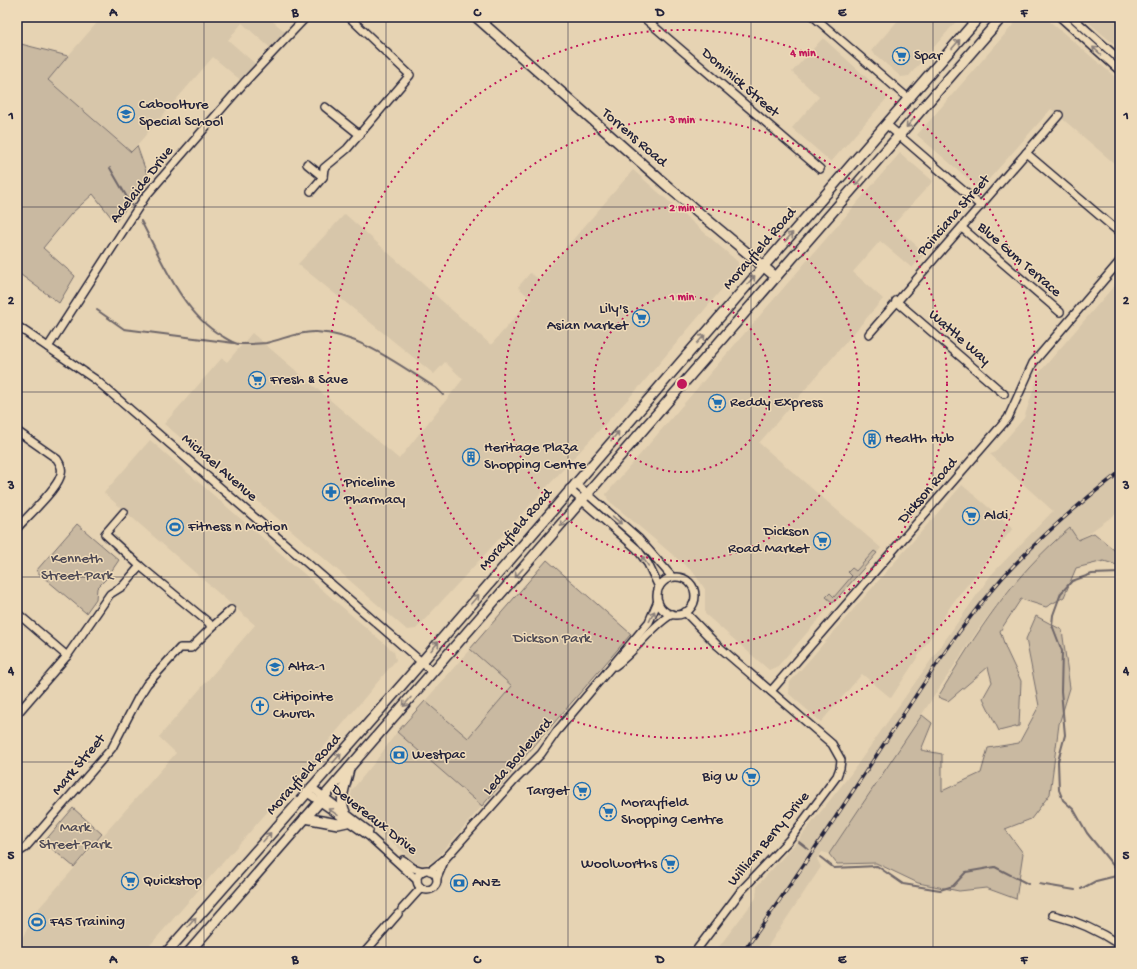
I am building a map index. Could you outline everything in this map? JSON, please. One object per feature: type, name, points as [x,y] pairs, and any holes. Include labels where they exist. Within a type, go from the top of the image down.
[{"type":"main road","name":"Torrens Road","points":[[476,17],[673,191],[776,277]]},
{"type":"main road","name":"Morayfield Road","points":[[167,952],[421,662],[979,17]]},
{"type":"main road","name":"Morayfield Road","points":[[189,952],[1002,17]]},
{"type":"main road","points":[[345,812],[342,798],[346,787],[349,768]]},
{"type":"main road","points":[[306,818],[338,824],[347,822]]},
{"type":"street","name":"Adelaide Drive","points":[[48,347],[146,197],[244,83],[306,17]]},
{"type":"street","points":[[311,191],[323,177],[324,168],[348,149],[410,75],[349,17]]},
{"type":"street","name":"Dominick Street","points":[[643,17],[820,169]]},
{"type":"street","points":[[814,17],[909,99]]},
{"type":"street","points":[[1060,17],[1120,71]]},
{"type":"street","points":[[1072,17],[1120,60]]},
{"type":"street","points":[[325,107],[360,136]]},
{"type":"street","name":"Poinciana Street","points":[[869,334],[896,301],[962,228],[1059,115]]},
{"type":"street","points":[[886,124],[981,206]]},
{"type":"street","points":[[1026,153],[1120,233]]},
{"type":"street","points":[[307,164],[323,177]]},
{"type":"street","name":"Blue Gum Terrace","points":[[962,228],[1060,312]]},
{"type":"street","name":"Dickson Road","points":[[771,692],[1008,418],[1033,363],[1120,262]]},
{"type":"street","name":"Wattle Way","points":[[896,301],[1004,394]]},
{"type":"street","name":"Michael Avenue","points":[[17,326],[96,380],[433,672]]},
{"type":"street","points":[[17,431],[57,459],[61,465],[61,472],[57,483],[17,528]]},
{"type":"street","points":[[572,486],[637,549],[648,564],[659,587],[658,601],[663,610],[672,614],[685,612],[693,604],[693,587],[684,578],[672,577],[666,579],[659,587]]},
{"type":"street","points":[[585,498],[644,544],[672,577]]},
{"type":"street","points":[[124,512],[105,534],[140,566],[209,623],[211,628],[231,610]]},
{"type":"street","points":[[17,714],[67,656],[110,594],[123,586],[140,566]]},
{"type":"street","name":"Leda Boulevard","points":[[436,878],[445,860],[515,780],[541,754],[557,731],[649,622],[658,601]]},
{"type":"street","name":"William Berry Drive","points":[[685,612],[708,637],[835,748],[841,760],[840,768],[832,784],[789,840],[742,891],[695,952]]},
{"type":"street","points":[[17,613],[67,656]]},
{"type":"street","name":"Leda Boulevard","points":[[609,670],[632,651],[656,626],[672,614]]},
{"type":"street","name":"Mark Street","points":[[17,853],[25,848],[112,748],[144,689],[180,648],[191,648],[211,628]]},
{"type":"street","name":"Devereaux Drive","points":[[308,790],[347,822],[370,837],[417,880]]},
{"type":"street","name":"Devereaux Drive","points":[[322,800],[345,812],[409,865],[426,871]]},
{"type":"street","name":"Leda Boulevard","points":[[426,871],[445,860]]},
{"type":"street","points":[[426,871],[436,878],[436,884],[432,888],[426,890],[421,888],[417,880],[419,875],[426,871]]},
{"type":"street","points":[[364,952],[421,888]]},
{"type":"street","points":[[1053,915],[1074,920],[1106,936],[1120,945]]},
{"type":"shaded area","name":"Caboolture Special School","points":[[102,17],[268,17],[289,35],[275,52],[242,23],[228,40],[260,68],[244,83],[213,57],[131,152],[47,80]]},
{"type":"shaded area","points":[[901,17],[960,17],[909,76],[901,77],[871,51]]},
{"type":"shaded area","points":[[1020,17],[1047,19],[1120,81],[1120,158],[1115,164],[1051,109],[982,187],[979,188],[917,135]]},
{"type":"shaded area","points":[[1082,17],[1120,17],[1120,49]]},
{"type":"shaded area","points":[[823,38],[888,97],[831,162],[792,128],[819,97],[792,72]]},
{"type":"shaded area","points":[[900,153],[933,181],[893,225],[925,253],[912,268],[880,241],[853,272],[883,299],[759,443],[881,548],[778,666],[769,670],[705,614],[705,589],[693,572],[608,500],[606,494]]},
{"type":"shaded area","points":[[633,170],[738,262],[738,270],[641,385],[416,629],[407,630],[239,485],[164,424],[222,358],[227,362],[252,333],[399,459],[463,379],[445,362],[434,374],[298,264],[345,214],[491,345],[531,299],[518,287],[530,273],[539,279]]},
{"type":"shaded area","points":[[1120,279],[1120,511],[1008,590],[980,627],[829,854],[822,852],[817,859],[821,867],[764,952],[715,952],[756,898],[757,886],[795,844],[850,775],[991,575],[1053,511],[990,454],[994,453],[1024,418],[1039,373]]},
{"type":"shaded area","points":[[150,440],[394,652],[396,660],[307,767],[144,952],[17,952],[17,947],[39,908],[176,753],[159,737],[255,625],[104,493]]},
{"type":"shaded area","points":[[962,485],[1013,528],[952,604],[891,698],[862,674],[821,722],[789,694],[790,682]]},
{"type":"shaded area","points":[[470,649],[512,686],[468,738],[425,701]]},
{"type":"shaded area","points":[[397,732],[482,806],[435,860],[426,864],[419,864],[413,861],[354,807],[350,800],[352,790]]},
{"type":"green space","points":[[17,43],[68,56],[48,80],[131,152],[137,146],[149,180],[115,222],[93,194],[71,214],[43,248],[75,276],[59,303],[17,272]]},
{"type":"green space","name":"Kenneth Street Park","points":[[77,524],[119,560],[106,579],[97,588],[96,599],[86,613],[36,571]]},
{"type":"green space","points":[[1070,528],[1078,540],[1094,533],[1120,555],[1120,566],[1104,561],[1076,568],[1064,597],[1046,607],[1021,599],[1000,631],[1006,649],[1021,681],[1019,726],[999,731],[983,698],[992,682],[988,667],[948,701],[938,697],[996,606],[1030,566]]},
{"type":"green space","points":[[874,551],[877,553],[833,603],[826,597],[830,593],[834,597],[852,576],[848,572],[852,568],[856,571]]},
{"type":"green space","name":"Dickson Park","points":[[547,560],[631,634],[482,806],[397,732],[425,701],[468,738],[512,686],[470,649]]},
{"type":"green space","points":[[1036,616],[1062,630],[1070,688],[1059,724],[1050,794],[1031,819],[1005,829],[1023,853],[1016,899],[986,888],[959,891],[918,883],[876,863],[837,864],[829,854],[922,715],[932,723],[921,750],[942,754],[942,791],[981,773],[988,748],[1019,743],[1039,706],[1026,639]]},
{"type":"green space","name":"Mark Street Park","points":[[73,808],[102,834],[74,867],[44,842]]},
{"type":"waterway","points":[[110,168],[132,206]]},
{"type":"waterway","points":[[141,221],[165,268],[184,300],[195,314],[208,326],[228,340],[238,344],[259,344],[309,332],[332,334],[348,338],[379,352],[436,388],[443,395]]},
{"type":"waterway","points":[[97,310],[124,329],[234,343]]},
{"type":"waterway","points":[[1120,573],[1092,574],[1072,581],[1061,593],[1053,615],[1052,625],[1062,651],[1061,691],[1065,735],[1058,761],[1059,790],[1063,800],[1074,810],[1087,833],[1120,874]]},
{"type":"waterway","points":[[799,842],[808,849]]},
{"type":"waterway","points":[[820,857],[834,868],[877,866],[903,884],[940,890],[953,886],[966,872],[995,867],[1028,884]]},
{"type":"waterway","points":[[1081,889],[1096,881],[1120,875]]},
{"type":"waterway","points":[[1039,884],[1075,890]]},
{"type":"railway","points":[[743,952],[801,869],[933,669],[988,595],[1003,577],[1045,535],[1089,496],[1120,472]]},
{"type":"place","name":"Spar","points":[[901,56]]},
{"type":"place","name":"Caboolture Special School","points":[[126,114]]},
{"type":"place","name":"Lily's Asian Market","points":[[641,318]]},
{"type":"place","name":"Fresh & Save","points":[[257,380]]},
{"type":"place","name":"Reddy Express","points":[[717,403]]},
{"type":"place","name":"Health Hub","points":[[872,439]]},
{"type":"place","name":"Heritage Plaza Shopping Centre","points":[[471,457]]},
{"type":"place","name":"Priceline Pharmacy","points":[[331,492]]},
{"type":"place","name":"Aldi","points":[[971,516]]},
{"type":"place","name":"Fitness n Motion","points":[[175,527]]},
{"type":"place","name":"Dickson Road Market","points":[[822,541]]},
{"type":"place","name":"Alta-1","points":[[275,667]]},
{"type":"place","name":"Citipointe Church","points":[[260,706]]},
{"type":"place","name":"Westpac","points":[[399,755]]},
{"type":"place","name":"Big W","points":[[751,777]]},
{"type":"place","name":"Target","points":[[582,791]]},
{"type":"place","name":"Morayfield Shopping Centre","points":[[608,812]]},
{"type":"place","name":"Woolworths","points":[[670,864]]},
{"type":"place","name":"Quickstop","points":[[130,881]]},
{"type":"place","name":"ANZ","points":[[459,883]]},
{"type":"place","name":"F45 Training","points":[[37,922]]}]
